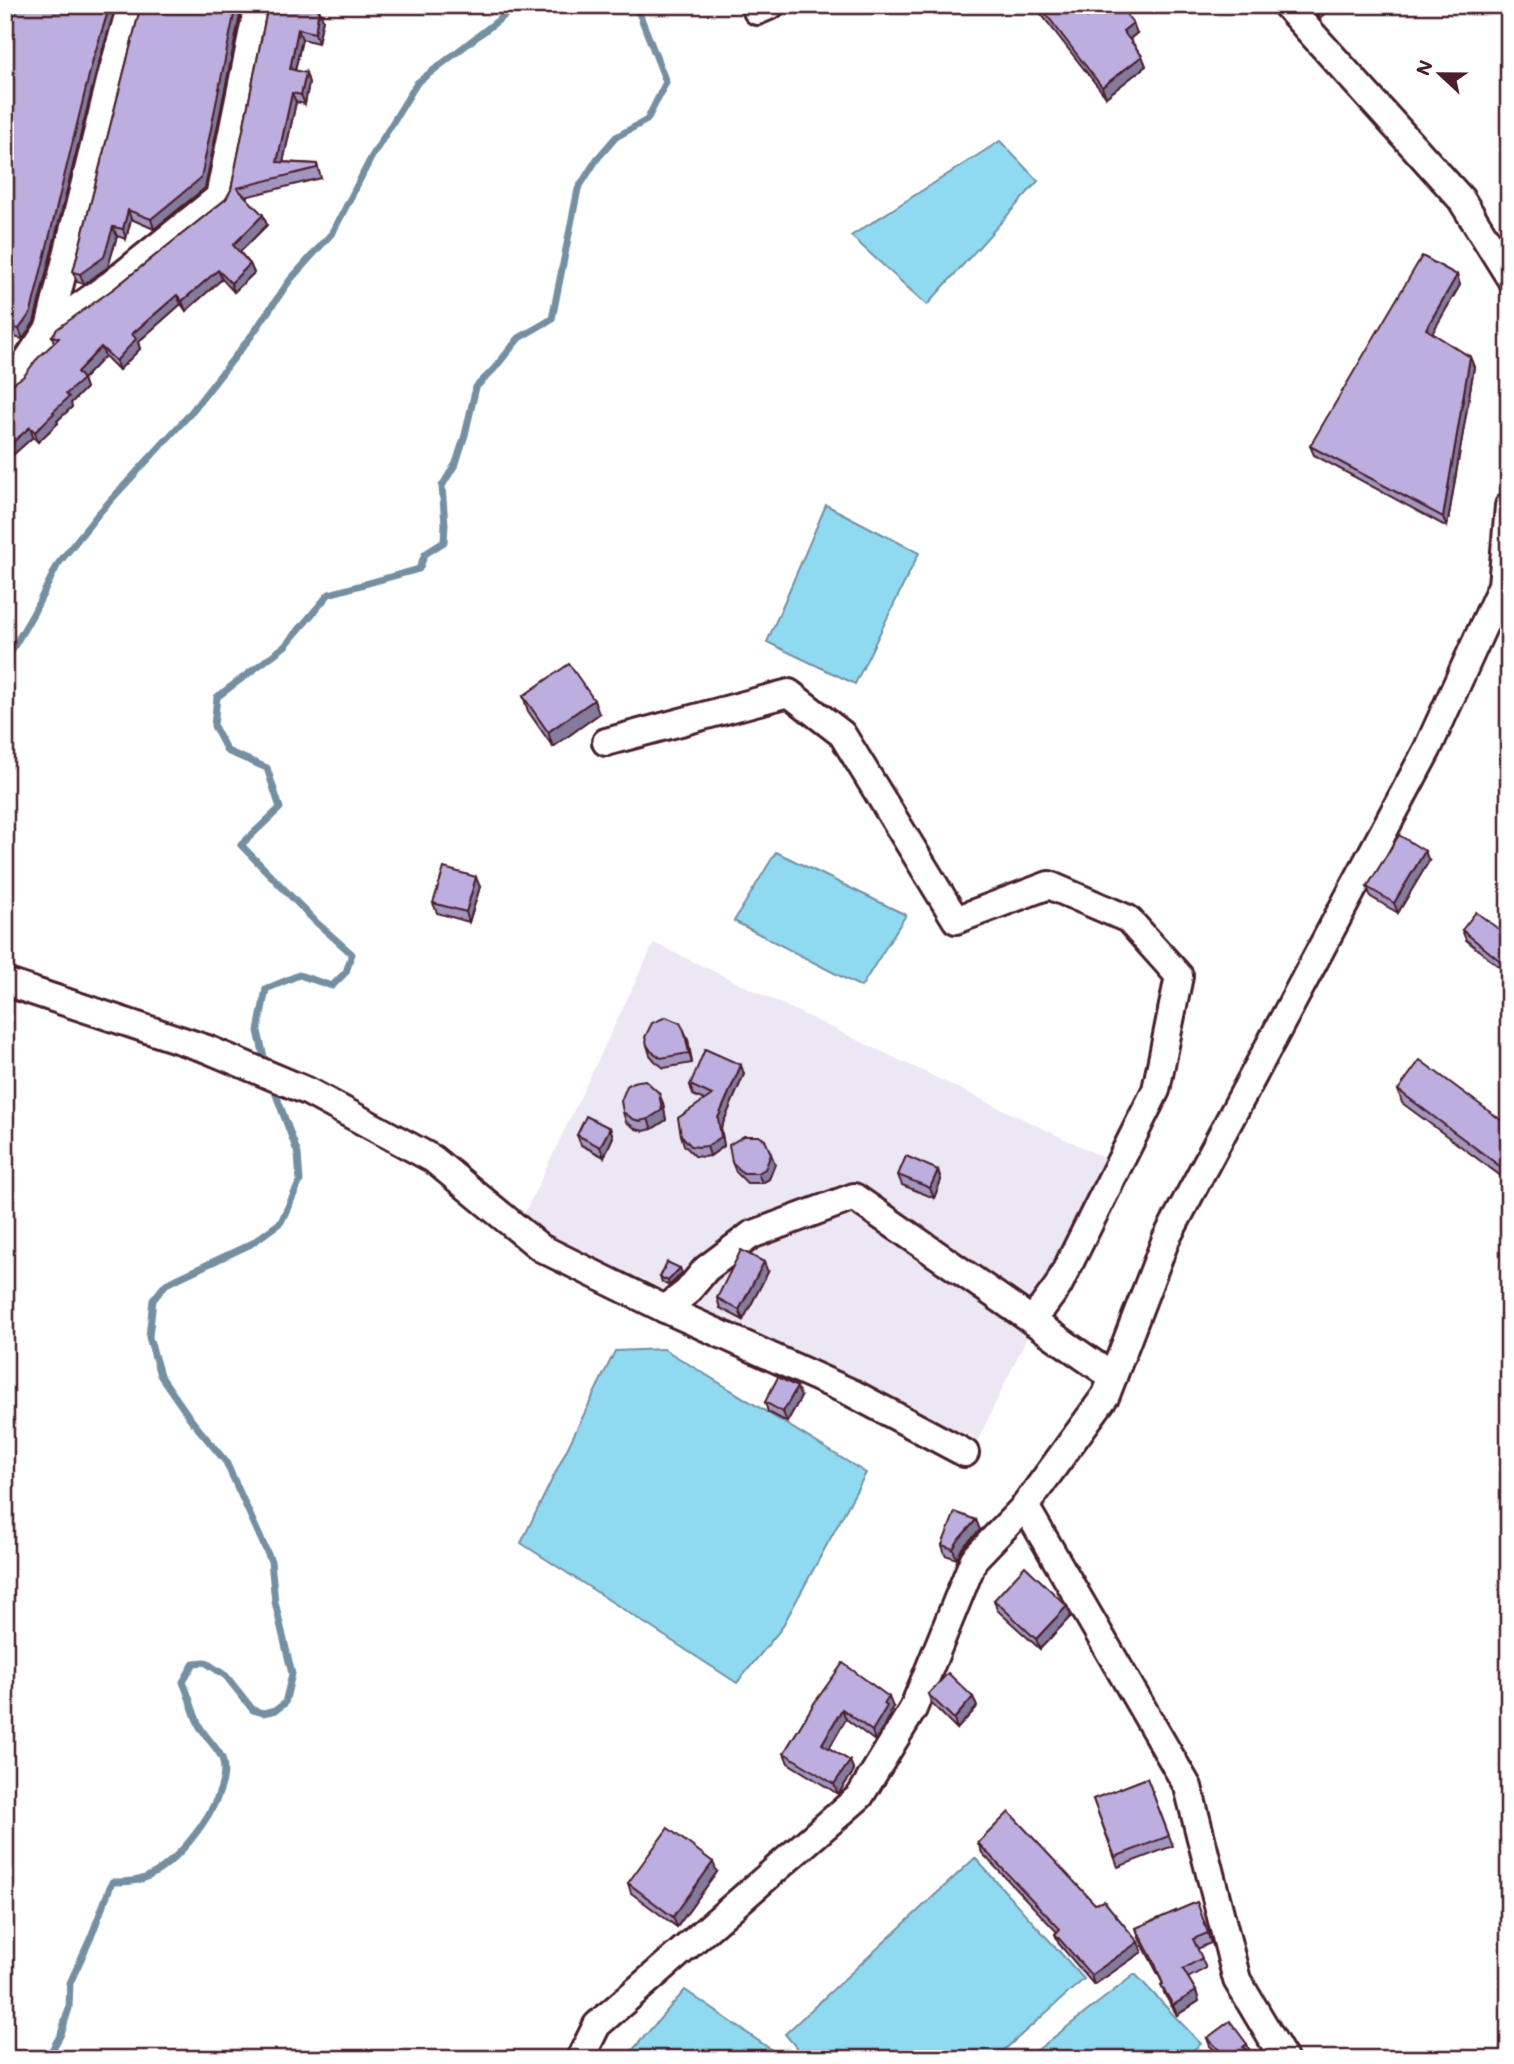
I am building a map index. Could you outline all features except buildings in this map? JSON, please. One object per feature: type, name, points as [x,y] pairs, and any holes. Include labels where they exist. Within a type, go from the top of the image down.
[{"type":"street","points":[[5,20],[9,5]]},
{"type":"street","points":[[49,328],[111,73],[131,5]]},
{"type":"street","points":[[9,370],[49,328],[110,285],[219,197],[258,5]]},
{"type":"street","points":[[1286,5],[1461,199],[1509,276]]},
{"type":"street","points":[[580,2059],[597,2025],[860,1797],[913,1709],[974,1559],[1025,1506],[1106,1395],[1166,1239],[1427,750],[1462,674],[1502,585],[1509,506]]},
{"type":"street","points":[[606,742],[789,693],[842,734],[956,919],[1049,885],[1128,919],[1180,976],[1156,1090],[1058,1286],[1033,1320]]},
{"type":"street","points":[[5,982],[207,1049],[343,1109],[433,1159],[541,1248],[665,1309],[852,1394],[965,1453]]},
{"type":"street","points":[[665,1309],[687,1292],[706,1269],[751,1235],[854,1197],[1113,1377]]},
{"type":"street","points":[[1025,1506],[1188,1787],[1237,1980],[1284,2059]]},
{"type":"shaded area","points":[[654,943],[1111,1161],[978,1440],[521,1221]]},
{"type":"water","points":[[1000,141],[1038,181],[927,305],[851,236]]},
{"type":"water","points":[[826,505],[919,553],[855,684],[767,642]]},
{"type":"water","points":[[776,852],[906,915],[861,987],[734,921]]},
{"type":"water","points":[[664,1349],[866,1473],[781,1629],[737,1683],[521,1543],[615,1351]]},
{"type":"water","points":[[975,1858],[1084,1979],[994,2059],[806,2059],[785,2034]]},
{"type":"water","points":[[1135,1974],[1201,2044],[1182,2059],[1026,2059]]},
{"type":"water","points":[[685,1990],[776,2053],[771,2059],[636,2059],[630,2053]]},
{"type":"waterway","points":[[5,662],[58,564],[99,513],[189,415],[252,335],[290,280],[333,232],[371,158],[417,83],[518,5]]},
{"type":"waterway","points":[[266,1066],[258,1031],[266,989],[299,975],[332,986],[346,972],[352,954],[316,922],[241,845],[280,808],[267,768],[227,751],[214,726],[217,697],[285,646],[329,594],[419,569],[425,554],[444,542],[442,486],[456,463],[476,387],[519,338],[552,319],[578,189],[597,159],[616,137],[647,120],[666,82],[636,5]]},
{"type":"waterway","points":[[47,2059],[61,2034],[69,2008],[70,1983],[112,1882],[145,1878],[175,1857],[202,1825],[220,1789],[224,1773],[222,1758],[200,1727],[183,1682],[194,1663],[205,1662],[226,1676],[253,1710],[263,1713],[276,1710],[285,1703],[292,1674],[275,1602],[271,1561],[226,1462],[192,1421],[160,1375],[149,1337],[153,1300],[166,1284],[251,1244],[281,1222],[300,1181],[298,1154],[272,1084]]}]
